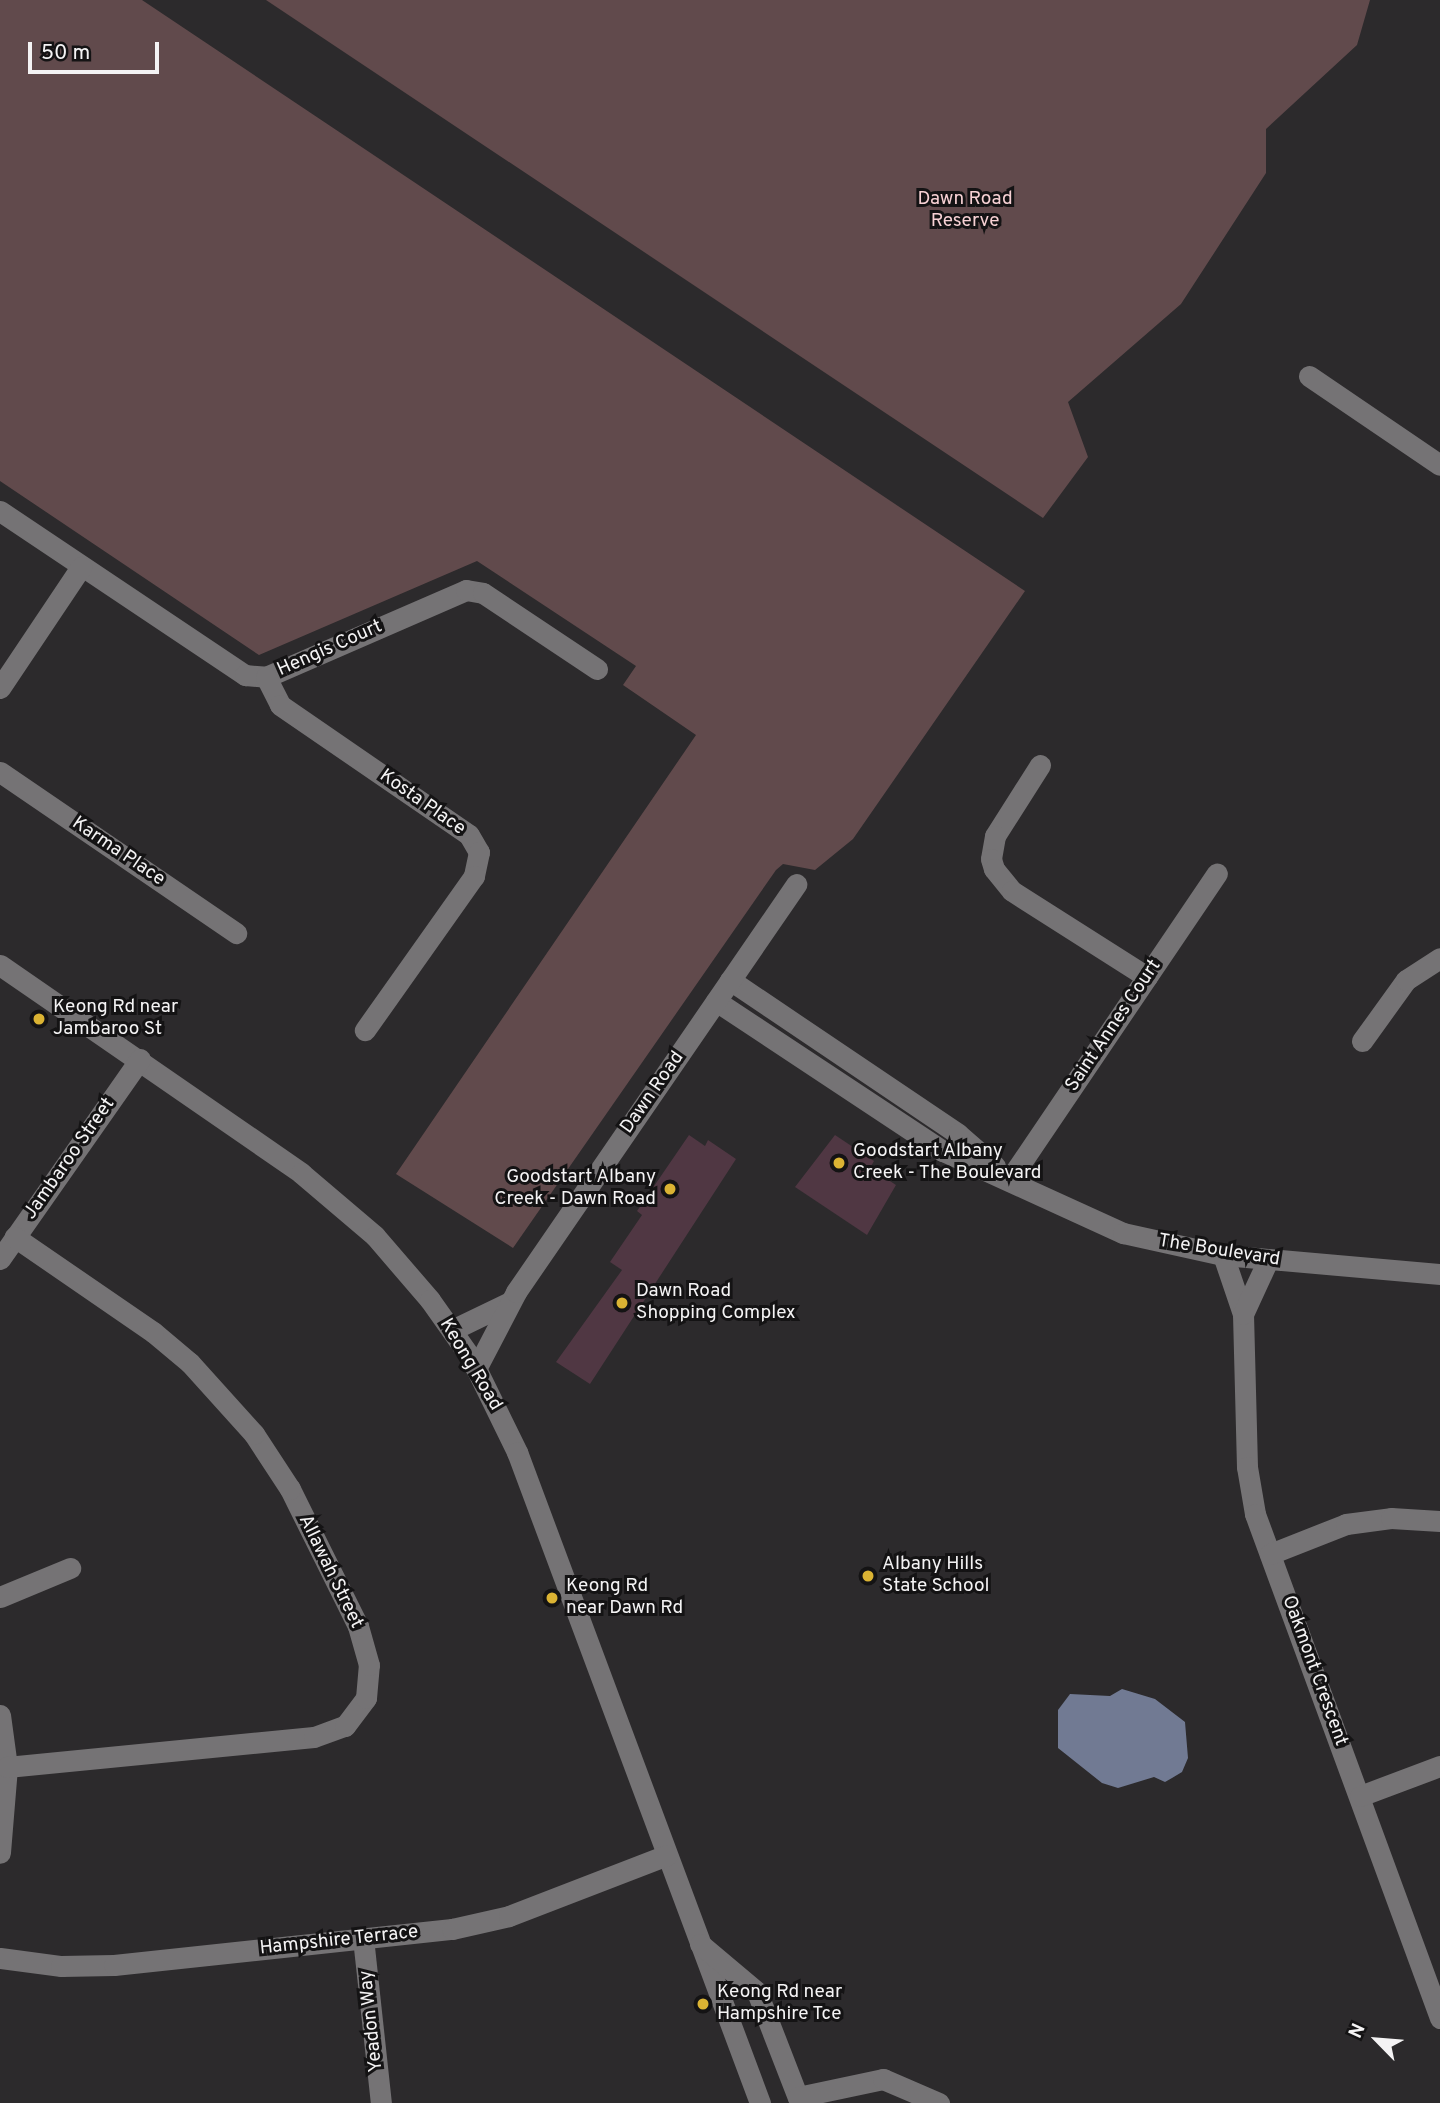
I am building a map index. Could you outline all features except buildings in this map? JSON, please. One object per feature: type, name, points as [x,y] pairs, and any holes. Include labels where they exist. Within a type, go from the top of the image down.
[{"type":"street","points":[[1309,376],[1440,465]]},
{"type":"street","name":"Hengis Court","points":[[0,511],[228,667],[244,675],[265,677],[466,590],[483,593],[597,669]]},
{"type":"street","points":[[0,688],[81,567]]},
{"type":"street","name":"Kosta Place","points":[[265,677],[280,705],[469,835],[479,852],[474,876],[365,1030]]},
{"type":"street","points":[[1040,765],[995,836],[991,859],[994,869],[1012,891],[1147,977]]},
{"type":"street","name":"Karma Place","points":[[0,772],[236,933]]},
{"type":"street","name":"Saint Annes Court","points":[[1010,1179],[1217,873]]},
{"type":"street","name":"Dawn Road","points":[[476,1369],[510,1302],[796,884]]},
{"type":"street","points":[[1362,1041],[1406,980],[1440,958]]},
{"type":"street","name":"Keong Road","points":[[0,965],[140,1059],[301,1173],[375,1236],[452,1330],[476,1369],[517,1452],[760,2103]]},
{"type":"street","name":"The Boulevard","points":[[730,980],[958,1134],[1010,1179]]},
{"type":"street","name":"The Boulevard","points":[[716,1000],[943,1151],[1010,1179],[1068,1212],[1123,1233],[1223,1255],[1440,1274]]},
{"type":"street","name":"Jambaroo Street","points":[[0,1259],[140,1059]]},
{"type":"street","name":"Allawah Street","points":[[8,1767],[314,1737],[345,1727],[366,1698],[369,1665],[358,1626],[290,1489],[254,1434],[190,1363],[153,1332],[15,1237]]},
{"type":"street","name":"Oakmont Crescent","points":[[1223,1255],[1243,1314],[1247,1467],[1255,1514],[1440,2018]]},
{"type":"street","name":"Oakmont Crescent","points":[[1243,1314],[1268,1260]]},
{"type":"street","name":"Dawn Road","points":[[452,1330],[510,1302]]},
{"type":"street","points":[[1270,1554],[1346,1524],[1391,1518],[1440,1521]]},
{"type":"street","points":[[0,1597],[70,1568]]},
{"type":"street","points":[[0,1715],[8,1767],[0,1853]]},
{"type":"street","points":[[1360,1796],[1440,1766]]},
{"type":"street","name":"Hampshire Terrace","points":[[0,1958],[61,1966],[114,1965],[452,1929],[509,1916],[667,1855]]},
{"type":"street","name":"Yeadon Way","points":[[363,1938],[381,2103]]},
{"type":"street","name":"Keong Road","points":[[700,1944],[757,1992],[799,2100]]},
{"type":"street","points":[[799,2100],[883,2079],[939,2103]]},
{"type":"green space","points":[[0,0],[142,0],[1025,591],[853,839],[815,870],[783,864],[776,870],[513,1248],[396,1174],[696,735],[623,685],[636,666],[477,561],[259,655],[0,481]]},
{"type":"green space","name":"Dawn Road Reserve","points":[[266,0],[1370,0],[1357,45],[1266,129],[1266,173],[1181,304],[1068,402],[1088,457],[1043,518]]},
{"type":"water","points":[[1122,1689],[1155,1699],[1185,1722],[1188,1758],[1182,1772],[1165,1782],[1154,1777],[1118,1788],[1102,1783],[1058,1748],[1058,1710],[1070,1694],[1110,1696]]},
{"type":"place","name":"Keong Rd near Jambaroo St","points":[[39,1019]]},
{"type":"place","name":"Goodstart Albany Creek - The Boulevard","points":[[839,1163]]},
{"type":"place","name":"Goodstart Albany Creek - Dawn Road","points":[[670,1189]]},
{"type":"place","name":"Dawn Road Shopping Complex","points":[[622,1303]]},
{"type":"place","name":"Albany Hills State School","points":[[868,1576]]},
{"type":"place","name":"Keong Rd near Dawn Rd","points":[[552,1598]]},
{"type":"place","name":"Keong Rd near Hampshire Tce","points":[[703,2004]]}]
